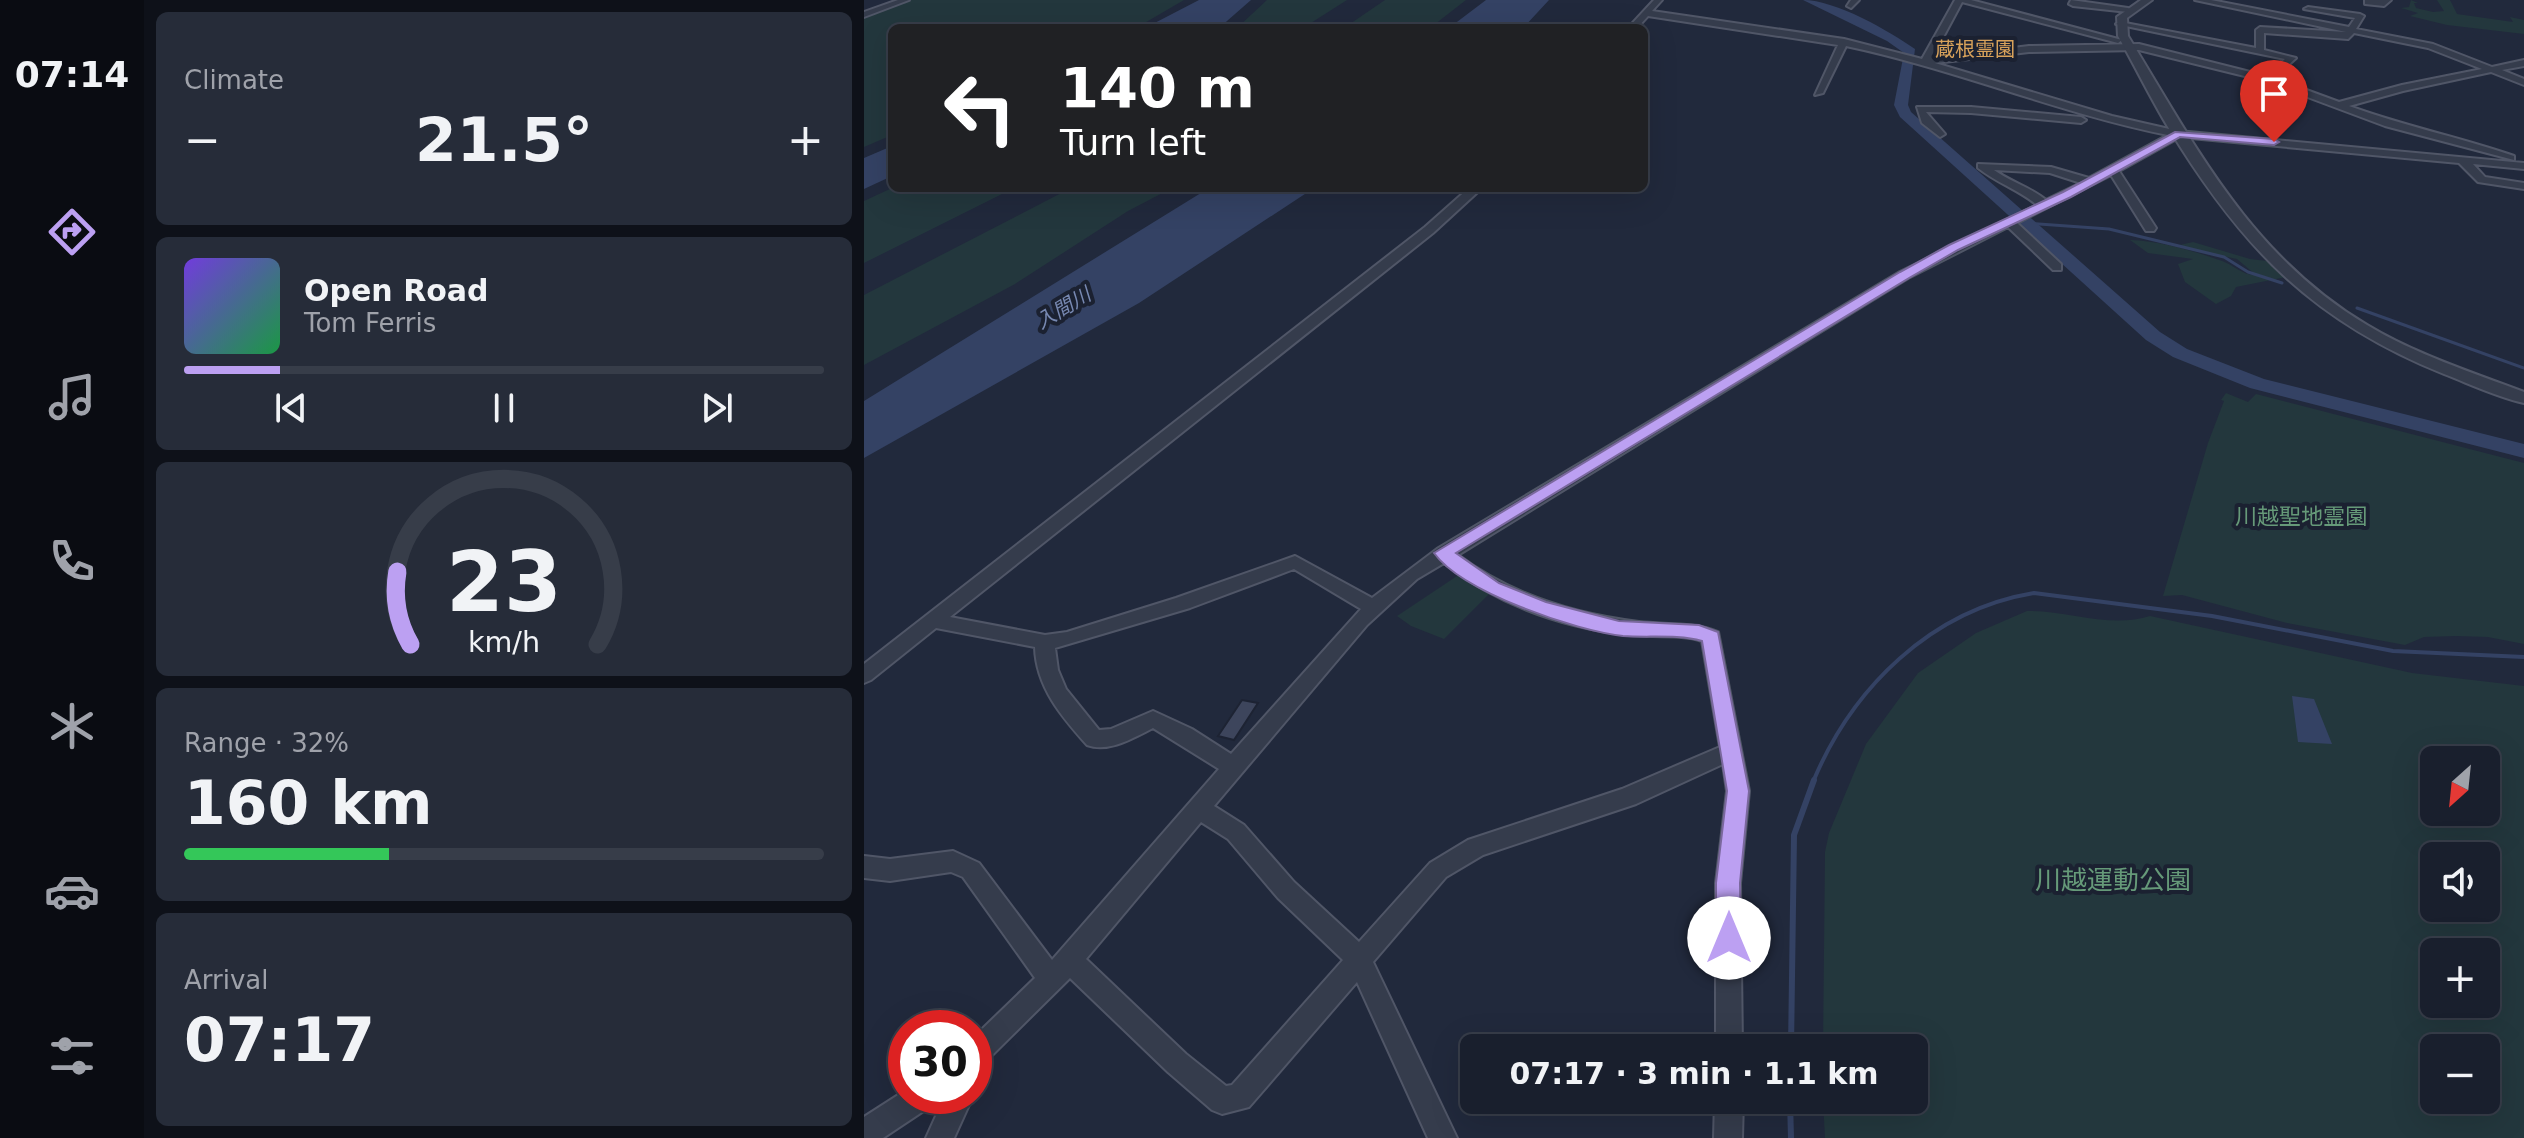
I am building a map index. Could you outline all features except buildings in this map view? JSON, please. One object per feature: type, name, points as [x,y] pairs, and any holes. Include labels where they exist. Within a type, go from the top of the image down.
[{"type":"street","points":[[864,15],[905,0]]},
{"type":"street","points":[[1636,24],[1658,0]]},
{"type":"street","points":[[1741,0],[1756,0]]},
{"type":"street","points":[[1925,62],[1960,0],[2130,49],[2268,79],[2389,124],[2479,147],[2524,164]]},
{"type":"street","points":[[2008,12],[2013,0]]},
{"type":"street","points":[[2075,0],[2073,4],[2128,10]]},
{"type":"street","points":[[2120,24],[2128,10],[2147,0]]},
{"type":"street","points":[[2199,0],[2360,16],[2354,29],[2344,36],[2260,30],[2260,50]]},
{"type":"street","points":[[2298,0],[2315,0]]},
{"type":"street","points":[[2368,2],[2387,4],[2387,0]]},
{"type":"street","points":[[2239,4],[2423,45],[2524,82]]},
{"type":"street","points":[[1646,13],[1844,42],[1925,62],[2132,126]]},
{"type":"street","points":[[2120,24],[2130,49],[2178,134],[2211,183],[2296,280],[2327,307],[2390,344],[2524,398]]},
{"type":"street","points":[[2120,24],[2244,50],[2260,50],[2292,60],[2268,79]]},
{"type":"street","points":[[2423,45],[2428,35]]},
{"type":"street","points":[[1818,93],[1844,42]]},
{"type":"street","points":[[1992,47],[2018,50]]},
{"type":"street","points":[[1925,62],[2018,50],[2130,49]]},
{"type":"street","points":[[2018,50],[2020,55],[2061,60],[2073,57]]},
{"type":"street","points":[[2340,105],[2402,88],[2524,63]]},
{"type":"street","points":[[1940,134],[1926,121],[1920,109],[2016,114],[2178,134],[2524,164]]},
{"type":"street","points":[[992,1040],[1069,960],[1232,766],[1372,607],[1443,553],[1904,275],[2090,182],[2178,134]]},
{"type":"street","points":[[2462,160],[2482,180],[2524,186]]},
{"type":"street","points":[[2045,205],[2029,192],[2010,185],[1982,166],[2051,170],[2090,182]]},
{"type":"street","points":[[2113,170],[2150,228]]},
{"type":"street","points":[[864,675],[1429,230],[1472,192]]},
{"type":"street","points":[[2016,219],[2057,267]]},
{"type":"street","points":[[1443,553],[1493,588],[1541,607],[1619,628],[1699,632],[1711,637],[1738,791],[1728,883],[1729,1034]]},
{"type":"street","points":[[934,621],[1045,642],[1067,639],[1120,624],[1295,562],[1372,607]]},
{"type":"street","points":[[1045,642],[1044,664],[1060,701],[1094,739],[1113,737],[1153,719],[1185,735],[1232,766]]},
{"type":"street","points":[[1069,960],[1177,1063],[1222,1100],[1239,1097],[1438,870],[1476,847],[1628,797],[1731,751]]},
{"type":"street","points":[[1199,808],[1236,832],[1286,890],[1359,959],[1443,1138]]},
{"type":"street","points":[[864,867],[890,870],[953,861],[971,870],[1051,979]]},
{"type":"street","points":[[864,1134],[894,1114]]},
{"type":"street","points":[[940,1138],[951,1114]]},
{"type":"street","points":[[1728,1138],[1729,1114]]},
{"type":"green space","points":[[911,0],[1184,0],[1143,24],[888,24],[888,137],[864,147],[864,18]]},
{"type":"green space","points":[[1267,0],[1347,0],[1309,24],[1241,24]]},
{"type":"green space","points":[[1385,0],[1466,0],[1435,24],[1350,24]]},
{"type":"green space","points":[[2411,0],[2418,3],[2414,3],[2416,8],[2433,12],[2444,11],[2437,0],[2450,0],[2457,14],[2513,22],[2510,17],[2524,20],[2524,34],[2447,25],[2410,16],[2418,13],[2401,8],[2409,7]]},
{"type":"green space","points":[[888,190],[1006,192],[864,263],[864,201]]},
{"type":"green space","points":[[1063,192],[1164,192],[1128,211],[1015,284],[864,365],[864,295]]},
{"type":"green space","points":[[2130,240],[2188,250],[2256,275],[2237,259],[2175,246],[2193,242],[2267,261],[2286,277],[2236,287],[2231,296],[2216,304],[2185,282],[2178,264],[2193,259],[2148,253]]},
{"type":"green space","name":"川越聖地霊園","points":[[2226,393],[2248,402],[2256,394],[2524,463],[2524,644],[2488,637],[2456,636],[2424,637],[2405,645],[2287,623],[2182,595],[2163,596],[2208,443],[2224,401],[2221,400]]},
{"type":"green space","points":[[1460,574],[1490,593],[1444,639],[1411,626],[1397,616]]},
{"type":"green space","name":"川越運動公園","points":[[2027,611],[2042,611],[2120,621],[2150,616],[2412,673],[2524,686],[2524,1138],[1825,1138],[1824,1114],[1928,1114],[1928,1034],[1823,1034],[1825,852],[1829,833],[1866,744],[1918,673],[1976,633]]},
{"type":"water","points":[[1199,0],[1251,0],[1224,24],[1153,24]]},
{"type":"water","points":[[1486,0],[1549,0],[1527,24],[1454,24]]},
{"type":"water","points":[[888,148],[888,178],[864,189],[864,158]]},
{"type":"water","name":"入間川","points":[[1203,192],[1308,192],[1139,303],[864,458],[864,401]]},
{"type":"water","points":[[2292,696],[2314,699],[2332,744],[2298,742]]},
{"type":"waterway","points":[[1809,0],[1891,38],[1911,52],[1901,105],[1905,114],[2153,336],[2180,353],[2257,384],[2524,451]]},
{"type":"waterway","points":[[2026,223],[2109,229],[2224,257],[2248,272],[2282,283]]},
{"type":"waterway","points":[[2357,308],[2524,368]]},
{"type":"waterway","points":[[1813,782],[1829,748],[1850,715],[1873,685],[1900,659],[1929,635],[1962,616],[1997,602],[2034,593],[2212,616],[2393,651],[2524,657]]},
{"type":"waterway","points":[[1791,1034],[1794,835],[1814,780]]},
{"type":"waterway","points":[[1790,1114],[1791,1138]]},
{"type":"district","name":"蔵根霊園","points":[[1975,49]]},
{"type":"route","points":[[1729,938],[1728,883],[1738,791],[1711,637],[1699,632],[1664,633],[1619,628],[1541,607],[1493,588],[1443,553],[1904,275],[2067,195],[2169,142],[2178,134],[2274,142]]}]
